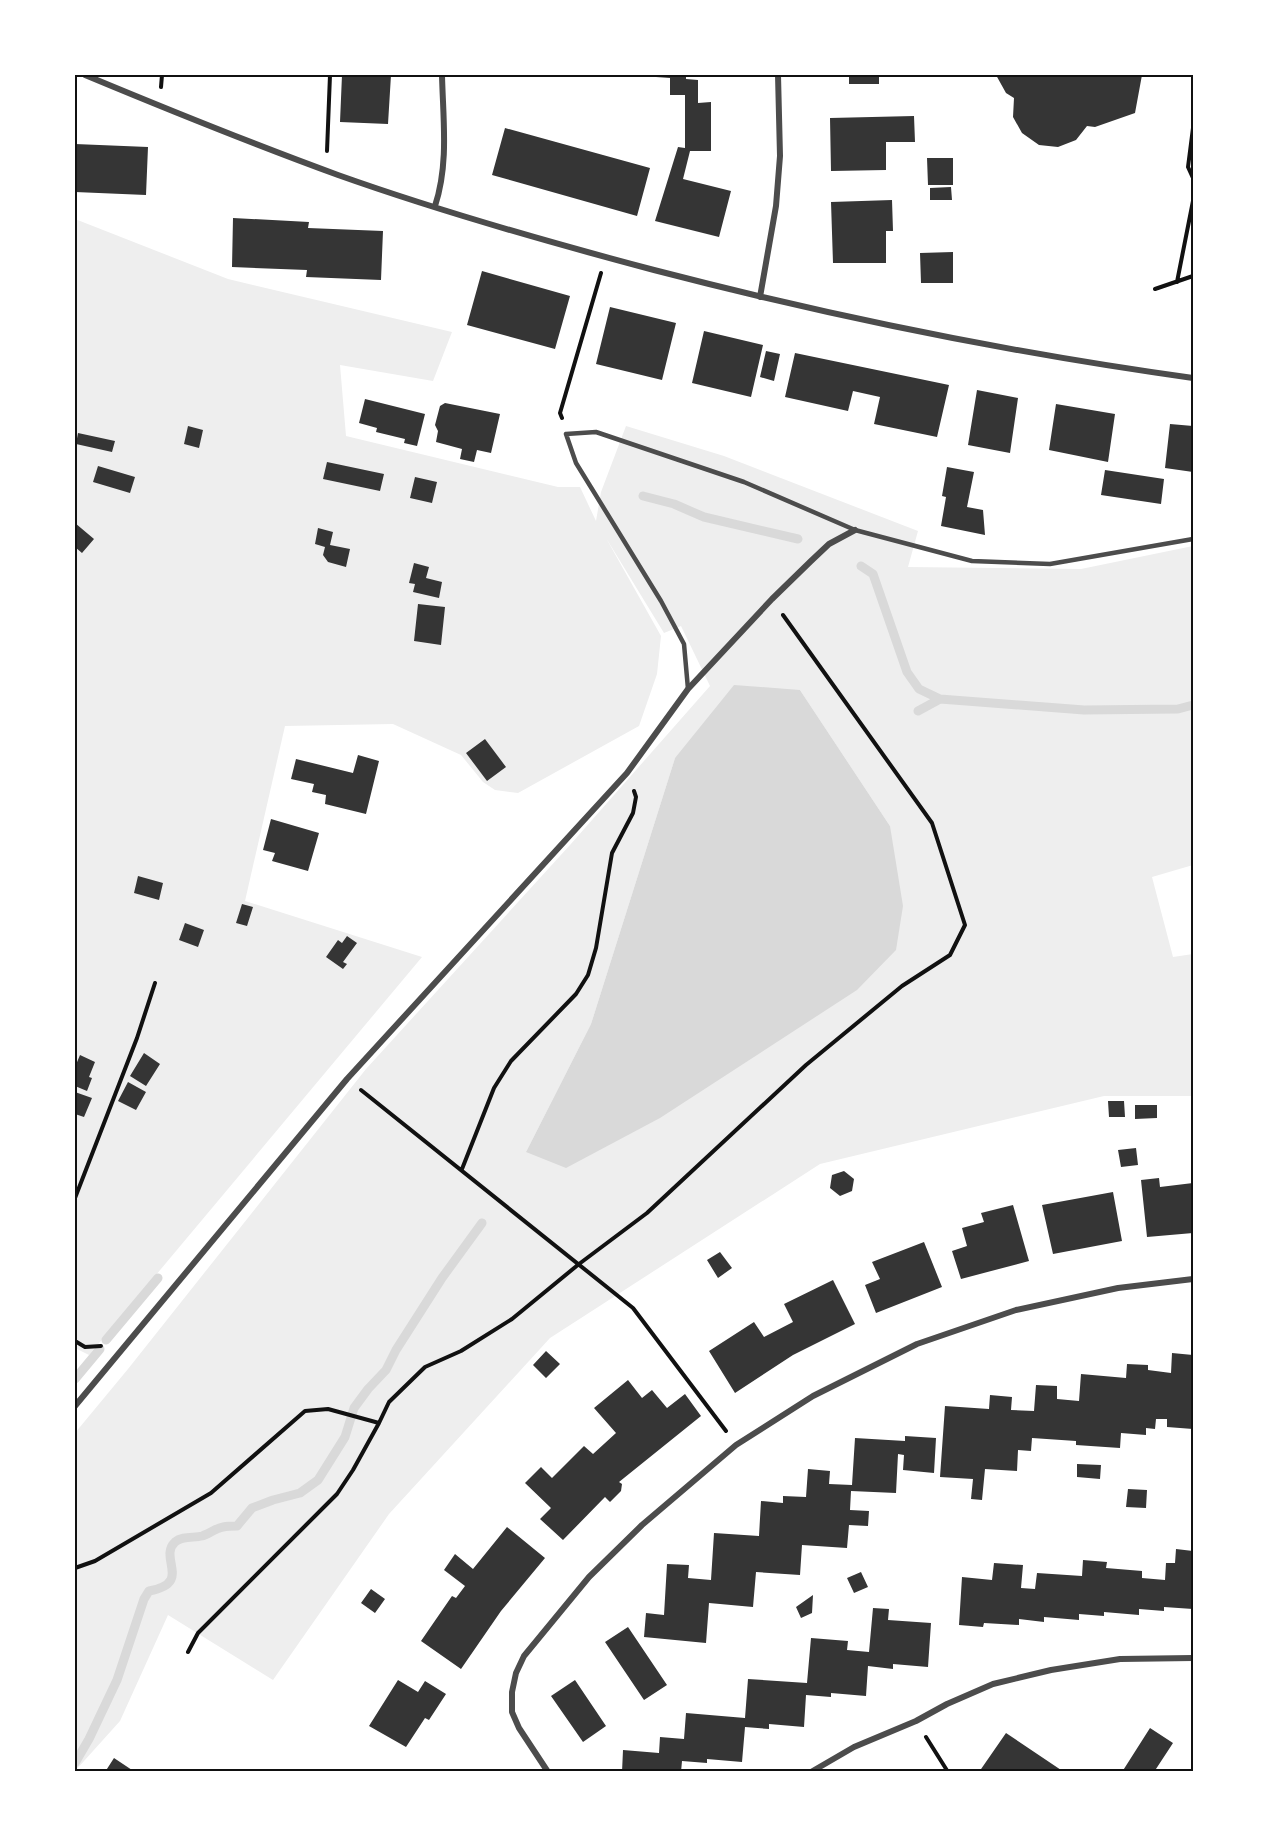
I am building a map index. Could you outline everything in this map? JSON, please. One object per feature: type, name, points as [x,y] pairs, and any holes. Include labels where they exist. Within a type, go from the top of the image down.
[{"type":"street","points":[[85,75],[221,131],[326,170],[435,206],[605,257],[760,297],[991,345],[1193,378]]},
{"type":"street","points":[[435,206],[441,186],[444,161],[442,75]]},
{"type":"street","points":[[760,297],[776,206],[780,156],[778,75]]},
{"type":"street","points":[[75,1406],[346,1079],[627,773],[688,688],[772,599],[829,544],[855,530]]},
{"type":"street","points":[[548,1772],[519,1728],[512,1712],[512,1692],[516,1673],[524,1656],[589,1577],[642,1525],[736,1445],[813,1396],[917,1344],[1016,1310],[1118,1288],[1193,1279]]},
{"type":"street","points":[[811,1772],[854,1747],[993,1684],[1051,1670],[1120,1659],[1193,1658]]},
{"type":"lane","points":[[688,688],[684,644],[661,601],[576,463],[566,434],[596,432],[744,482],[855,530],[972,561],[1050,564],[1193,539]]},
{"type":"path","points":[[326,170],[330,75]]},
{"type":"path","points":[[1193,129],[1188,166],[1193,178]]},
{"type":"path","points":[[1177,282],[1193,201]]},
{"type":"path","points":[[566,434],[560,413],[605,257]]},
{"type":"path","points":[[1155,289],[1193,276]]},
{"type":"path","points":[[188,1652],[198,1633],[337,1494],[353,1470],[389,1402],[425,1367],[461,1351],[512,1319],[579,1264],[647,1213],[806,1065],[902,986],[950,955],[965,925],[932,823],[772,599]]},
{"type":"path","points":[[462,1169],[494,1088],[511,1061],[576,994],[588,975],[596,948],[612,853],[633,813],[636,797],[627,773]]},
{"type":"path","points":[[75,1198],[137,1038],[155,983]]},
{"type":"path","points":[[346,1079],[462,1169],[633,1308],[736,1445]]},
{"type":"path","points":[[75,1568],[95,1561],[212,1493],[305,1411],[328,1409],[379,1423]]},
{"type":"path","points":[[915,1721],[948,1772]]},
{"type":"shaded area","points":[[75,219],[228,279],[452,332],[433,381],[340,365],[346,436],[558,487],[580,487],[596,521],[601,492],[626,426],[724,456],[918,531],[908,567],[1081,569],[1193,546],[1193,865],[1152,877],[1173,957],[1193,954],[1193,1096],[1104,1096],[820,1164],[550,1338],[389,1514],[273,1680],[168,1615],[120,1721],[75,1771],[75,1433],[366,1069],[570,845],[710,686],[681,626],[664,633],[606,538],[661,636],[657,674],[639,726],[518,793],[495,790],[483,782],[461,755],[393,724],[285,726],[245,901],[422,957],[89,1355],[75,1348]],"holes":[[[800,690],[890,826],[526,1152],[591,1024],[675,758]]]},
{"type":"shaded area","points":[[734,685],[800,690],[890,826],[903,906],[896,950],[857,990],[660,1118],[566,1168],[526,1152],[591,1024],[675,758]]},
{"type":"building","points":[[342,75],[391,75],[388,124],[340,122]]},
{"type":"building","points":[[656,75],[686,75],[686,79],[698,80],[698,103],[711,102],[711,151],[690,151],[683,179],[731,191],[719,237],[655,221],[678,147],[685,148],[685,95],[670,95],[670,78],[656,77]]},
{"type":"building","points":[[849,75],[879,75],[879,84],[849,84]]},
{"type":"building","points":[[996,75],[1142,75],[1135,113],[1095,127],[1087,126],[1076,140],[1058,147],[1039,145],[1022,133],[1013,117],[1014,98],[1006,93]]},
{"type":"building","points":[[914,116],[915,142],[886,142],[886,170],[831,171],[830,118]]},
{"type":"building","points":[[505,128],[650,168],[637,216],[492,175]]},
{"type":"building","points":[[75,144],[148,147],[146,195],[75,192]]},
{"type":"building","points":[[927,158],[953,158],[953,185],[928,185]]},
{"type":"building","points":[[951,187],[952,200],[930,200],[930,188]]},
{"type":"building","points":[[892,200],[893,231],[886,231],[886,263],[833,263],[831,202]]},
{"type":"building","points":[[233,218],[309,222],[308,228],[383,231],[381,280],[306,277],[307,270],[232,267]]},
{"type":"building","points":[[953,252],[953,283],[921,283],[920,253]]},
{"type":"building","points":[[482,271],[570,296],[555,349],[467,325]]},
{"type":"building","points":[[610,307],[676,323],[662,380],[596,364]]},
{"type":"building","points":[[704,331],[763,345],[751,397],[692,383]]},
{"type":"building","points":[[766,351],[780,354],[774,381],[760,377]]},
{"type":"building","points":[[795,353],[949,385],[937,437],[874,424],[880,397],[853,391],[848,411],[785,397]]},
{"type":"building","points":[[977,390],[1018,398],[1010,453],[968,445]]},
{"type":"building","points":[[365,399],[425,414],[417,446],[404,443],[405,439],[376,432],[377,428],[359,423]]},
{"type":"building","points":[[445,403],[500,414],[491,453],[477,450],[474,462],[460,459],[462,449],[436,442],[438,431],[435,425],[440,406]]},
{"type":"building","points":[[1056,404],[1115,414],[1108,462],[1049,450]]},
{"type":"building","points":[[1170,424],[1193,426],[1193,472],[1165,468]]},
{"type":"building","points":[[188,426],[203,430],[199,448],[184,444]]},
{"type":"building","points":[[78,433],[115,441],[112,452],[76,444]]},
{"type":"building","points":[[327,462],[384,474],[380,491],[323,479]]},
{"type":"building","points":[[98,466],[135,477],[130,493],[93,482]]},
{"type":"building","points":[[947,467],[974,472],[967,507],[983,510],[985,535],[941,526],[946,497],[942,496]]},
{"type":"building","points":[[1105,470],[1164,479],[1161,504],[1101,495]]},
{"type":"building","points":[[415,477],[437,482],[432,503],[410,498]]},
{"type":"building","points":[[75,523],[94,539],[82,553],[75,547]]},
{"type":"building","points":[[318,528],[333,532],[330,545],[350,549],[346,567],[328,562],[323,555],[325,547],[315,544]]},
{"type":"building","points":[[414,563],[429,567],[426,578],[442,582],[439,598],[413,592],[415,584],[409,583]]},
{"type":"building","points":[[418,604],[445,607],[441,645],[414,641]]},
{"type":"building","points":[[485,739],[506,767],[487,781],[466,753]]},
{"type":"building","points":[[358,755],[379,761],[366,814],[325,804],[326,795],[312,792],[314,784],[291,779],[296,759],[353,773]]},
{"type":"building","points":[[271,819],[319,833],[308,871],[272,861],[275,853],[263,850]]},
{"type":"building","points":[[138,876],[163,883],[159,900],[134,893]]},
{"type":"building","points":[[242,904],[253,907],[247,926],[236,923]]},
{"type":"building","points":[[185,923],[204,930],[198,947],[179,940]]},
{"type":"building","points":[[347,936],[357,943],[343,962],[347,964],[343,969],[326,957],[338,940],[342,943]]},
{"type":"building","points":[[144,1053],[160,1064],[146,1086],[130,1076]]},
{"type":"building","points":[[80,1055],[95,1062],[87,1091],[75,1086],[75,1067]]},
{"type":"building","points":[[128,1082],[146,1092],[136,1110],[118,1101]]},
{"type":"building","points":[[75,1092],[92,1098],[84,1117],[75,1114]]},
{"type":"building","points":[[1108,1101],[1124,1101],[1125,1117],[1109,1117]]},
{"type":"building","points":[[1135,1105],[1157,1105],[1157,1118],[1135,1119]]},
{"type":"building","points":[[1136,1148],[1138,1165],[1121,1167],[1118,1150]]},
{"type":"building","points":[[844,1171],[854,1179],[852,1191],[840,1196],[830,1188],[832,1175]]},
{"type":"building","points":[[1159,1178],[1160,1187],[1193,1183],[1193,1233],[1147,1237],[1141,1180]]},
{"type":"building","points":[[1113,1192],[1122,1241],[1053,1254],[1042,1205]]},
{"type":"building","points":[[1013,1205],[1029,1261],[961,1279],[952,1251],[967,1246],[962,1228],[984,1222],[981,1213]]},
{"type":"building","points":[[924,1242],[942,1287],[876,1313],[865,1285],[880,1279],[872,1262]]},
{"type":"building","points":[[720,1252],[732,1268],[718,1278],[707,1260]]},
{"type":"building","points":[[833,1280],[855,1324],[793,1355],[735,1393],[709,1351],[754,1322],[764,1337],[793,1322],[784,1304]]},
{"type":"building","points":[[546,1351],[560,1364],[546,1378],[533,1365]]},
{"type":"building","points":[[1172,1353],[1193,1355],[1193,1429],[1167,1427],[1167,1419],[1156,1419],[1155,1429],[1146,1428],[1146,1435],[1121,1433],[1120,1448],[1076,1445],[1076,1441],[1032,1438],[1031,1451],[1018,1450],[1017,1471],[985,1469],[982,1500],[971,1499],[973,1479],[940,1477],[945,1406],[989,1409],[990,1395],[1012,1397],[1011,1410],[1034,1411],[1036,1385],[1057,1386],[1057,1399],[1079,1401],[1081,1374],[1126,1378],[1127,1364],[1148,1365],[1148,1370],[1171,1373]]},
{"type":"building","points":[[628,1380],[642,1398],[652,1390],[667,1408],[685,1394],[701,1416],[619,1482],[622,1484],[621,1491],[610,1502],[605,1497],[563,1540],[540,1519],[551,1508],[525,1483],[541,1467],[552,1478],[584,1446],[593,1454],[616,1433],[594,1408]]},
{"type":"building","points":[[905,1436],[936,1438],[934,1473],[903,1470],[904,1455],[898,1454],[896,1493],[851,1491],[850,1510],[869,1511],[868,1526],[849,1525],[847,1548],[802,1545],[800,1575],[756,1572],[753,1607],[709,1603],[706,1643],[644,1637],[646,1613],[664,1615],[667,1564],[689,1565],[688,1578],[711,1580],[714,1533],[759,1536],[761,1501],[783,1503],[783,1496],[806,1497],[808,1469],[830,1471],[829,1484],[852,1485],[855,1438],[905,1441]]},
{"type":"building","points":[[1077,1464],[1101,1465],[1100,1479],[1077,1477]]},
{"type":"building","points":[[1128,1489],[1147,1490],[1146,1508],[1126,1507]]},
{"type":"building","points":[[507,1527],[545,1558],[501,1611],[461,1669],[421,1641],[452,1596],[456,1598],[465,1586],[444,1570],[455,1554],[473,1569]]},
{"type":"building","points":[[1176,1549],[1193,1551],[1193,1609],[1164,1607],[1164,1611],[1139,1609],[1139,1615],[1104,1612],[1104,1616],[1079,1614],[1079,1620],[1044,1617],[1044,1622],[1019,1619],[1019,1625],[984,1623],[983,1627],[959,1625],[962,1577],[992,1580],[994,1563],[1023,1565],[1021,1588],[1035,1589],[1037,1573],[1082,1576],[1083,1560],[1107,1562],[1106,1568],[1142,1571],[1142,1578],[1165,1580],[1166,1563],[1175,1563]]},
{"type":"building","points":[[861,1572],[868,1587],[854,1593],[847,1578]]},
{"type":"building","points":[[371,1589],[385,1599],[375,1613],[361,1603]]},
{"type":"building","points":[[813,1595],[812,1613],[801,1618],[796,1607]]},
{"type":"building","points":[[873,1608],[889,1609],[888,1620],[931,1623],[928,1667],[893,1664],[893,1669],[868,1666],[866,1696],[831,1693],[831,1697],[806,1695],[804,1727],[769,1724],[769,1729],[745,1727],[742,1762],[707,1759],[707,1763],[682,1761],[681,1772],[622,1772],[623,1750],[659,1753],[660,1737],[684,1739],[686,1713],[745,1718],[748,1679],[807,1683],[811,1638],[848,1641],[847,1650],[869,1652]]},
{"type":"building","points":[[628,1627],[667,1685],[644,1700],[605,1642]]},
{"type":"building","points":[[398,1680],[418,1692],[425,1681],[446,1694],[429,1720],[425,1718],[406,1747],[369,1726]]},
{"type":"building","points":[[575,1680],[606,1726],[583,1742],[551,1696]]},
{"type":"building","points":[[1150,1728],[1173,1743],[1154,1772],[1122,1772]]},
{"type":"building","points":[[1006,1733],[1064,1772],[979,1772]]},
{"type":"building","points":[[114,1758],[135,1772],[105,1772]]},
{"type":"waterway","points":[[643,496],[674,504],[704,517],[798,539]]},
{"type":"waterway","points":[[861,566],[873,574],[907,672],[919,689],[940,699]]},
{"type":"waterway","points":[[918,711],[940,699],[1084,710],[1178,709],[1193,705]]},
{"type":"waterway","points":[[75,1763],[117,1680],[144,1599],[149,1591],[162,1587],[169,1582],[172,1576],[170,1555],[175,1542],[202,1536],[220,1528],[237,1526],[252,1508],[300,1493],[318,1480],[345,1437],[354,1408],[386,1370],[396,1350],[442,1278],[482,1223]]},
{"type":"waterway","points":[[106,1340],[158,1278]]},
{"type":"waterway","points":[[75,1379],[100,1349]]}]
